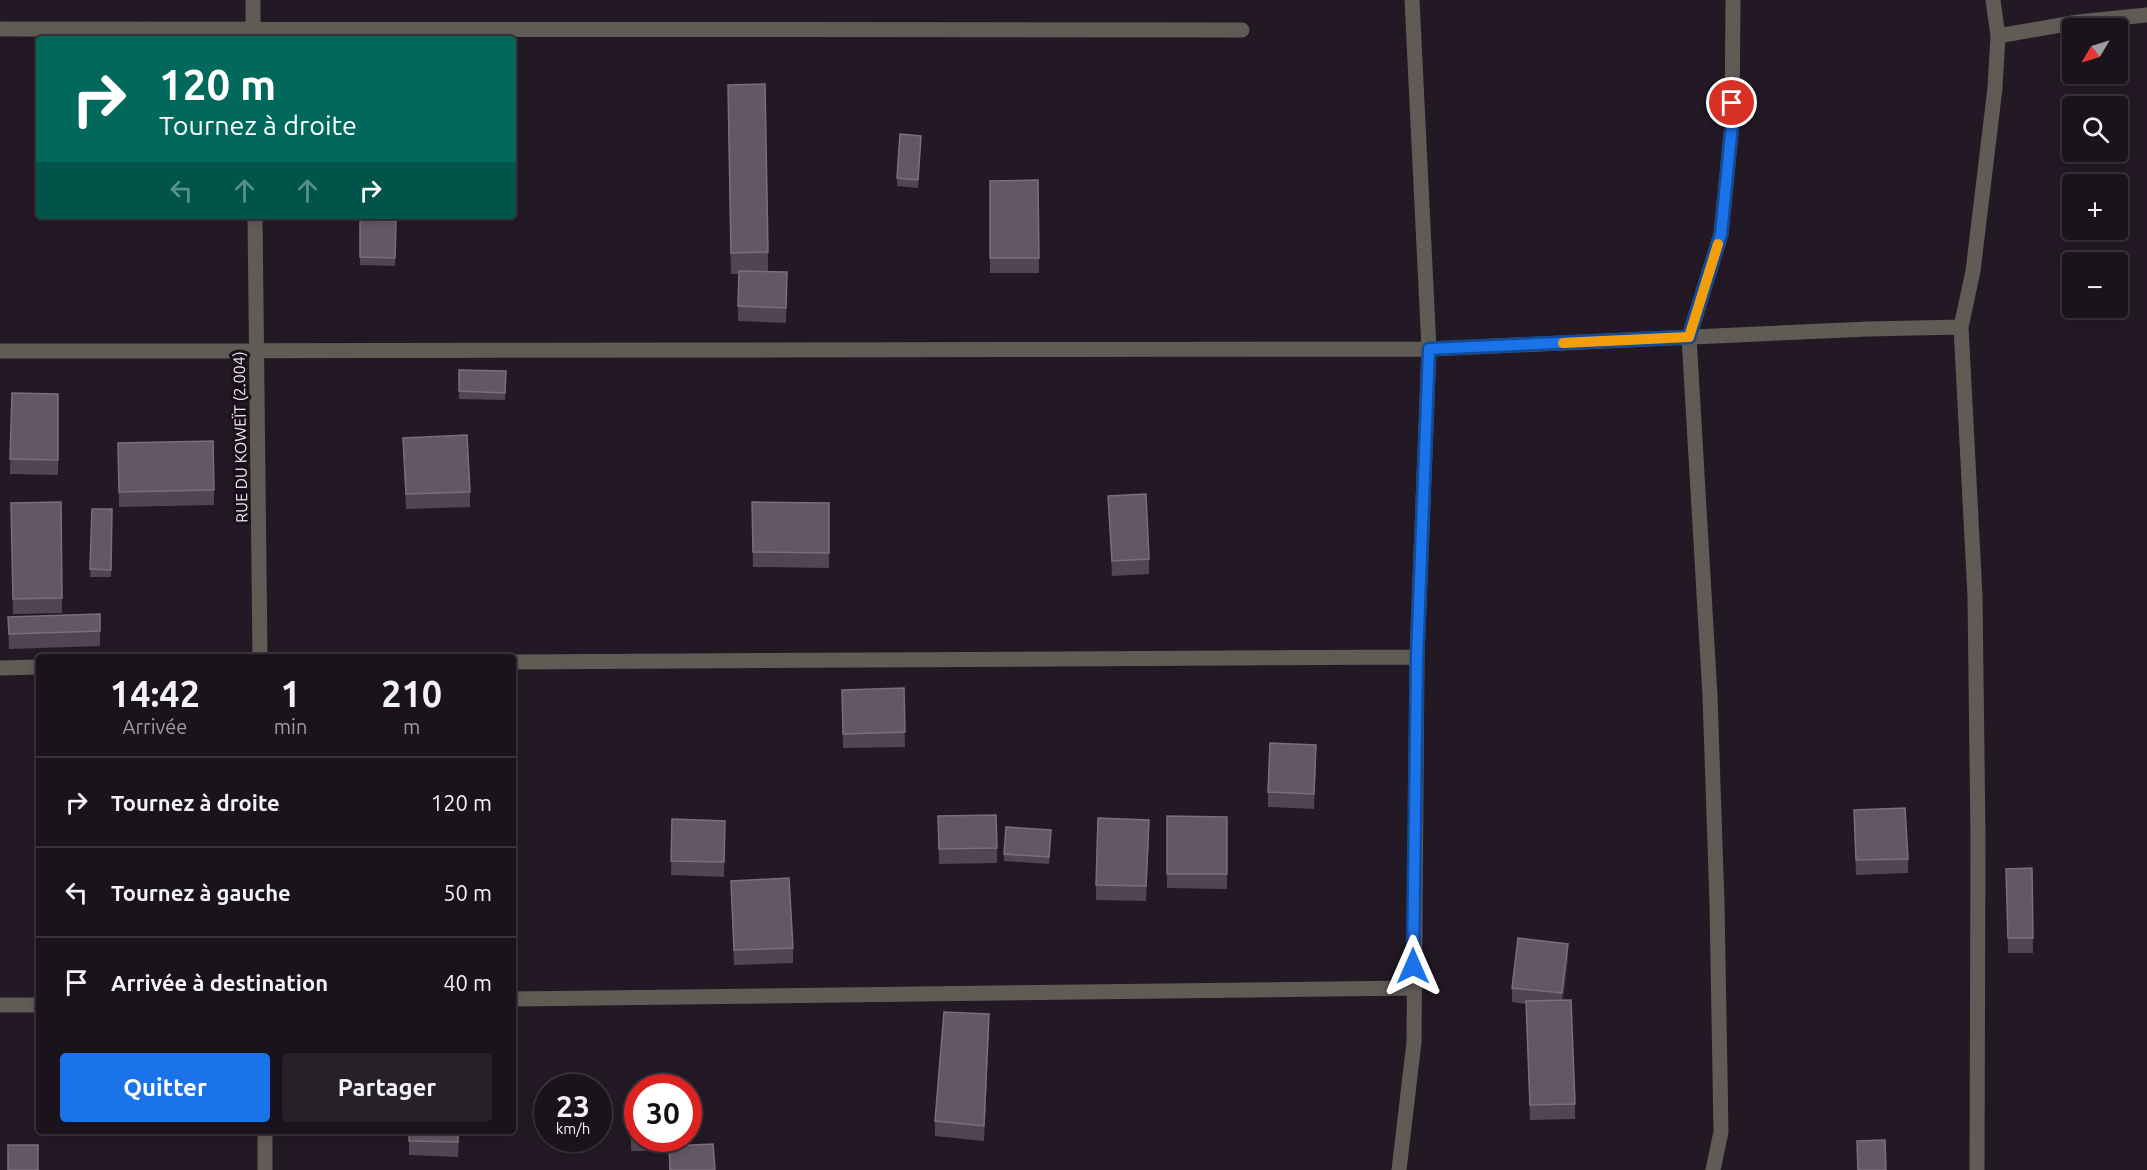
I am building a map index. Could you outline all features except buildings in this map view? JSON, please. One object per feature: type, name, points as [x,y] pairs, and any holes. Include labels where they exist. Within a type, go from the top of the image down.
[{"type":"street","points":[[253,0],[253,34]]},
{"type":"street","points":[[1399,1170],[1413,1042],[1417,657],[1429,349],[1412,0]]},
{"type":"street","points":[[1713,1170],[1721,1132],[1716,892],[1710,696],[1689,337],[1721,234],[1732,124],[1733,0]]},
{"type":"street","points":[[1977,1170],[1978,837],[1975,596],[1961,327],[1973,271],[1995,88],[1998,36],[1993,0]]},
{"type":"street","points":[[1998,36],[2078,22],[2147,15]]},
{"type":"street","points":[[0,29],[253,34],[1242,30]]},
{"type":"street","name":"RUE DU KOWEÏT (2.004)","points":[[255,219],[260,654]]},
{"type":"street","points":[[0,351],[1429,349],[1961,327]]},
{"type":"street","points":[[516,662],[1417,657]]},
{"type":"street","points":[[0,668],[36,667]]},
{"type":"street","points":[[516,999],[1413,988]]},
{"type":"street","points":[[0,1005],[36,1005]]},
{"type":"street","points":[[265,1134],[265,1170]]},
{"type":"slow traffic","points":[[1563,343],[1689,337],[1718,244]]},
{"type":"route","points":[[1413,966],[1417,657],[1429,349],[1689,337],[1721,234],[1732,103]]}]
